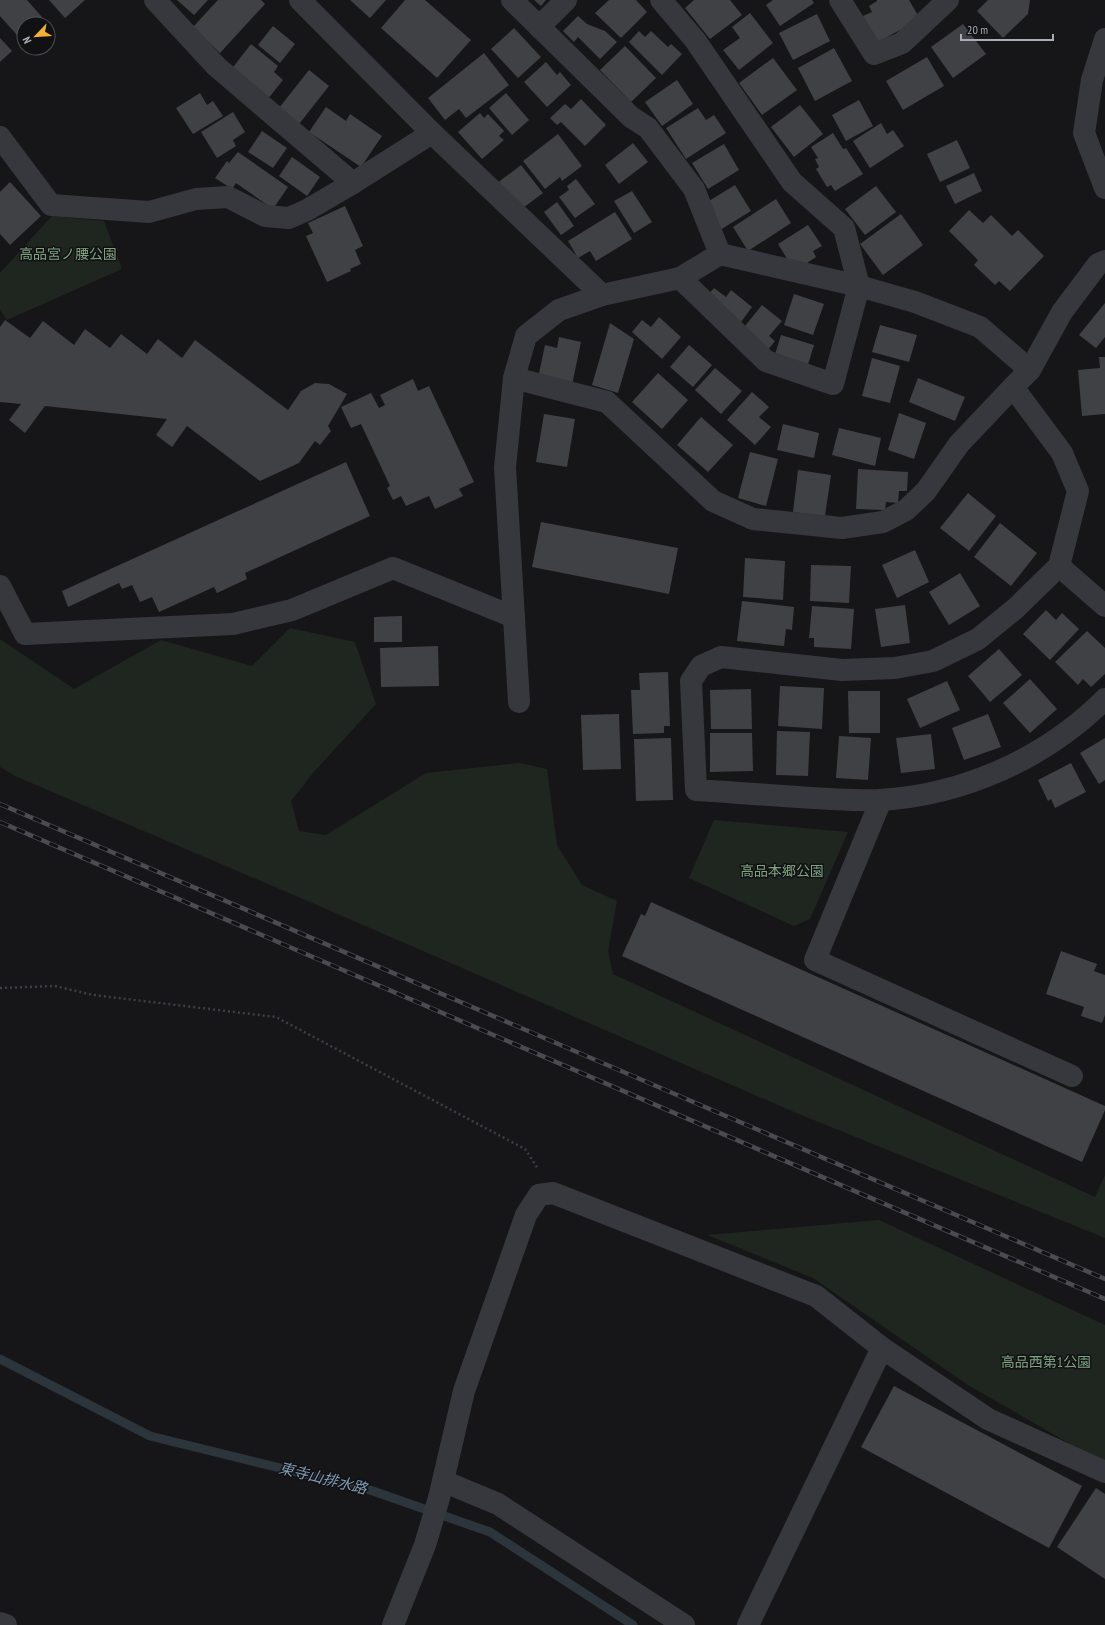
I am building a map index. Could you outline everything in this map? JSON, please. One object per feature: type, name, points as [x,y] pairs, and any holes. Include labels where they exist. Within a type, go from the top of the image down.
[{"type":"street","points":[[155,0],[216,66],[353,183]]},
{"type":"street","points":[[300,0],[432,133],[602,295]]},
{"type":"street","points":[[512,0],[631,116],[648,128],[694,189],[720,254]]},
{"type":"street","points":[[539,27],[566,0]]},
{"type":"street","points":[[661,0],[695,40],[792,182],[844,228],[859,286],[833,384],[766,361],[680,278]]},
{"type":"street","points":[[840,0],[874,54],[902,43],[948,0]]},
{"type":"street","points":[[1105,39],[1092,80],[1084,133],[1105,188]]},
{"type":"street","points":[[4,151],[51,205],[149,212],[196,199],[228,198],[265,216],[289,218],[308,210],[432,133]]},
{"type":"street","points":[[519,702],[505,466],[514,378],[526,336],[559,310],[602,295],[680,278],[720,254],[859,286],[915,302],[980,327],[1030,370]]},
{"type":"street","points":[[514,378],[607,402],[712,502],[753,519],[842,528],[884,522],[906,510],[926,492],[959,444],[1030,370],[1062,312],[1098,264],[1105,261]]},
{"type":"street","points":[[1013,387],[1062,453],[1078,491],[1059,566],[1016,608],[978,639],[933,661],[895,668],[842,670],[721,657],[701,666],[691,681],[696,790],[844,800],[881,800],[919,795],[960,785],[1003,770],[1049,745],[1084,720],[1105,699]]},
{"type":"street","points":[[1059,566],[1105,606]]},
{"type":"street","points":[[0,586],[25,634],[233,624],[292,610],[394,568],[514,617]]},
{"type":"street","points":[[881,800],[815,960],[1072,1076]]},
{"type":"street","points":[[394,1625],[425,1545],[441,1489],[464,1391],[526,1215],[539,1195],[553,1193],[816,1296],[882,1348],[988,1419],[1105,1472]]},
{"type":"street","points":[[748,1625],[882,1348]]},
{"type":"street","points":[[441,1489],[498,1504],[684,1625]]},
{"type":"street","points":[[0,1623],[6,1625]]},
{"type":"path","points":[[0,988],[55,986],[93,995],[276,1017],[525,1149],[553,1193]]},
{"type":"green space","name":"高品宮ノ腰公園","points":[[52,216],[104,221],[122,269],[7,320],[0,310],[0,273]]},
{"type":"green space","points":[[290,628],[355,642],[376,704],[313,773],[291,801],[299,831],[326,835],[426,773],[520,763],[547,769],[557,845],[582,885],[617,901],[608,951],[613,974],[1095,1197],[1105,1175],[1105,1238],[794,1112],[15,776],[0,767],[0,639],[74,689],[161,640],[252,666]]},
{"type":"green space","name":"高品本郷公園","points":[[714,820],[848,832],[810,919],[794,926],[689,878]]},
{"type":"green space","name":"高品西第1公園","points":[[879,1220],[1105,1325],[1105,1464],[968,1385],[813,1278],[707,1235]]},
{"type":"building","points":[[0,0],[27,0],[41,16],[16,16],[16,34],[0,16]]},
{"type":"building","points":[[49,0],[85,0],[65,18]]},
{"type":"building","points":[[177,0],[208,0],[194,15]]},
{"type":"building","points":[[218,0],[261,0],[265,4],[220,53],[193,27]]},
{"type":"building","points":[[350,0],[386,0],[370,18]]},
{"type":"building","points":[[405,0],[425,0],[471,40],[437,78],[381,28]]},
{"type":"building","points":[[534,0],[546,0],[541,6]]},
{"type":"building","points":[[609,0],[636,0],[647,12],[621,38],[595,13]]},
{"type":"building","points":[[694,0],[730,0],[742,15],[710,39],[685,8]]},
{"type":"building","points":[[773,0],[812,0],[814,3],[780,26],[766,5]]},
{"type":"building","points":[[877,0],[909,0],[920,19],[878,42],[863,16],[872,12],[869,6]]},
{"type":"building","points":[[988,0],[1030,0],[1028,14],[1003,38],[977,11]]},
{"type":"building","points":[[750,13],[773,43],[739,70],[723,50],[740,38],[732,27]]},
{"type":"building","points":[[817,14],[830,41],[793,60],[779,33]]},
{"type":"building","points":[[578,16],[587,24],[605,31],[617,42],[600,59],[578,37],[574,42],[563,31]]},
{"type":"building","points":[[963,24],[986,54],[953,78],[931,47]]},
{"type":"building","points":[[273,26],[295,44],[280,63],[258,45]]},
{"type":"building","points":[[514,28],[541,57],[518,78],[491,49]]},
{"type":"building","points":[[639,31],[645,37],[651,31],[668,47],[671,44],[682,54],[662,75],[629,42]]},
{"type":"building","points":[[0,38],[12,51],[0,62]]},
{"type":"building","points":[[251,44],[278,66],[274,72],[283,80],[267,100],[230,71]]},
{"type":"building","points":[[625,46],[656,78],[631,102],[600,70]]},
{"type":"building","points":[[834,48],[852,81],[815,101],[798,68]]},
{"type":"building","points":[[484,53],[509,85],[466,118],[459,109],[445,120],[428,98]]},
{"type":"building","points":[[927,57],[944,86],[903,110],[886,81]]},
{"type":"building","points":[[773,58],[797,90],[762,115],[739,83]]},
{"type":"building","points":[[546,62],[557,75],[560,72],[571,85],[547,107],[524,82]]},
{"type":"building","points":[[309,70],[329,86],[299,124],[279,108]]},
{"type":"building","points":[[677,80],[693,104],[662,126],[645,102]]},
{"type":"building","points":[[200,93],[207,105],[213,101],[223,116],[193,134],[176,108]]},
{"type":"building","points":[[506,93],[529,120],[512,135],[489,108]]},
{"type":"building","points":[[581,99],[606,125],[585,146],[561,122],[557,125],[550,118],[565,104],[571,109]]},
{"type":"building","points":[[859,100],[873,126],[846,141],[832,115]]},
{"type":"building","points":[[800,105],[823,134],[794,157],[771,127]]},
{"type":"building","points":[[326,107],[346,121],[350,114],[382,136],[361,167],[309,132]]},
{"type":"building","points":[[698,108],[706,120],[714,115],[726,133],[686,159],[666,128]]},
{"type":"building","points":[[233,112],[245,132],[233,140],[236,146],[217,158],[201,132]]},
{"type":"building","points":[[480,113],[484,118],[488,114],[504,131],[499,136],[504,140],[482,159],[458,132]]},
{"type":"building","points":[[881,123],[887,134],[893,130],[904,146],[870,168],[853,141]]},
{"type":"building","points":[[262,131],[287,148],[273,168],[248,152]]},
{"type":"building","points":[[833,133],[843,149],[846,148],[863,174],[835,191],[831,185],[827,187],[816,169],[819,167],[815,159],[818,158],[811,147]]},
{"type":"building","points":[[558,134],[582,166],[562,181],[560,177],[545,189],[523,161]]},
{"type":"building","points":[[957,140],[970,168],[940,182],[927,154]]},
{"type":"building","points":[[633,143],[648,162],[619,184],[605,165]]},
{"type":"building","points":[[724,144],[739,170],[708,189],[692,163]]},
{"type":"building","points":[[238,152],[288,187],[273,209],[236,183],[232,189],[215,178],[227,161],[229,163]]},
{"type":"building","points":[[292,157],[320,177],[307,196],[279,176]]},
{"type":"building","points":[[521,165],[543,193],[523,208],[496,184]]},
{"type":"building","points":[[974,173],[982,191],[955,204],[946,186]]},
{"type":"building","points":[[576,179],[595,204],[575,218],[559,197],[569,190],[567,186]]},
{"type":"building","points":[[10,182],[41,216],[10,245],[0,234],[0,192]]},
{"type":"building","points":[[735,185],[751,211],[720,230],[704,204]]},
{"type":"building","points":[[876,186],[896,212],[865,235],[845,209]]},
{"type":"building","points":[[632,191],[652,222],[634,233],[614,201]]},
{"type":"building","points":[[776,199],[791,223],[748,251],[733,227]]},
{"type":"building","points":[[557,202],[574,226],[561,235],[544,212]]},
{"type":"building","points":[[345,206],[363,246],[355,250],[361,264],[350,269],[351,271],[327,282],[306,236],[313,233],[308,223]]},
{"type":"building","points":[[969,210],[983,223],[991,215],[1012,236],[1018,230],[1044,256],[1010,291],[999,281],[995,285],[974,265],[978,260],[949,231]]},
{"type":"building","points":[[615,212],[632,239],[596,261],[590,251],[578,258],[568,241]]},
{"type":"building","points":[[901,214],[923,245],[883,275],[860,244]]},
{"type":"building","points":[[808,225],[822,246],[813,251],[816,257],[801,267],[791,265],[778,244]]},
{"type":"building","points":[[714,288],[726,297],[731,290],[752,307],[741,322],[708,295]]},
{"type":"building","points":[[794,294],[824,304],[813,335],[784,325]]},
{"type":"building","points":[[1105,303],[1105,337],[1096,348],[1079,335]]},
{"type":"building","points":[[762,305],[782,321],[769,336],[775,341],[767,351],[741,331]]},
{"type":"building","points":[[659,317],[681,337],[662,359],[632,332],[642,320],[651,327]]},
{"type":"building","points":[[5,320],[30,338],[43,321],[74,345],[85,329],[110,348],[121,334],[147,354],[158,339],[182,358],[195,340],[288,410],[301,391],[315,383],[329,384],[347,394],[328,426],[331,431],[320,445],[315,441],[299,463],[260,481],[187,426],[172,447],[156,435],[167,419],[45,406],[25,433],[9,420],[21,404],[0,402],[0,327]]},
{"type":"building","points":[[610,323],[634,339],[618,393],[592,385]]},
{"type":"building","points":[[880,325],[917,335],[909,362],[872,352]]},
{"type":"building","points":[[781,335],[814,345],[806,371],[773,361]]},
{"type":"building","points":[[559,337],[581,342],[572,385],[538,378],[545,345],[557,348]]},
{"type":"building","points":[[689,345],[712,365],[693,387],[670,367]]},
{"type":"building","points":[[1099,357],[1105,357],[1105,414],[1082,416],[1078,370],[1100,368]]},
{"type":"building","points":[[872,358],[900,366],[890,403],[862,396]]},
{"type":"building","points":[[715,368],[742,391],[721,414],[695,390]]},
{"type":"building","points":[[658,373],[688,400],[662,429],[632,402]]},
{"type":"building","points":[[918,378],[965,397],[955,421],[909,402]]},
{"type":"building","points":[[413,379],[418,391],[429,386],[474,482],[459,489],[463,496],[435,509],[429,496],[406,506],[401,496],[393,500],[387,488],[390,486],[361,424],[351,428],[341,407],[371,393],[379,408],[385,405],[380,395]]},
{"type":"building","points":[[752,392],[769,407],[759,417],[771,427],[755,445],[727,420]]},
{"type":"building","points":[[899,413],[926,423],[914,459],[888,450]]},
{"type":"building","points":[[544,414],[575,419],[567,467],[536,462]]},
{"type":"building","points":[[701,417],[733,445],[708,472],[677,445]]},
{"type":"building","points":[[783,424],[819,433],[814,458],[777,450]]},
{"type":"building","points":[[839,428],[881,438],[875,466],[832,455]]},
{"type":"building","points":[[750,452],[778,459],[766,506],[738,498]]},
{"type":"building","points":[[346,462],[370,516],[245,573],[247,579],[217,593],[214,587],[159,612],[152,597],[140,602],[132,585],[122,589],[119,583],[68,607],[62,591]]},
{"type":"building","points":[[858,469],[908,472],[907,491],[899,491],[898,503],[886,502],[885,510],[856,509]]},
{"type":"building","points":[[798,470],[831,475],[825,516],[793,512]]},
{"type":"building","points":[[968,493],[996,516],[969,551],[940,528]]},
{"type":"building","points":[[541,522],[678,548],[669,594],[532,567]]},
{"type":"building","points":[[1000,523],[1037,553],[1011,586],[974,557]]},
{"type":"building","points":[[915,550],[929,582],[897,598],[882,565]]},
{"type":"building","points":[[745,558],[785,561],[783,600],[743,597]]},
{"type":"building","points":[[811,565],[851,566],[849,603],[810,601]]},
{"type":"building","points":[[960,573],[980,606],[949,625],[929,592]]},
{"type":"building","points":[[742,601],[794,607],[792,630],[786,629],[784,646],[737,641]]},
{"type":"building","points":[[905,605],[910,643],[881,647],[875,609]]},
{"type":"building","points":[[812,606],[854,609],[851,649],[814,647],[814,638],[809,638]]},
{"type":"building","points":[[1046,610],[1056,620],[1062,613],[1079,629],[1050,660],[1023,634]]},
{"type":"building","points":[[402,616],[402,642],[374,642],[374,617]]},
{"type":"building","points":[[1087,631],[1105,648],[1105,674],[1091,687],[1083,679],[1078,685],[1055,662]]},
{"type":"building","points":[[438,646],[439,686],[381,687],[380,648]]},
{"type":"building","points":[[999,649],[1022,675],[990,702],[968,676]]},
{"type":"building","points":[[668,672],[670,726],[664,726],[664,733],[633,734],[631,690],[640,690],[639,673]]},
{"type":"building","points":[[1030,679],[1057,709],[1030,733],[1003,703]]},
{"type":"building","points":[[947,681],[960,710],[920,728],[907,699]]},
{"type":"building","points":[[780,686],[824,688],[822,729],[778,726]]},
{"type":"building","points":[[751,689],[752,729],[711,729],[710,690]]},
{"type":"building","points":[[848,691],[880,691],[880,733],[849,733]]},
{"type":"building","points":[[619,714],[621,769],[583,770],[581,715]]},
{"type":"building","points":[[988,714],[1001,747],[964,760],[952,728]]},
{"type":"building","points":[[777,731],[810,732],[808,776],[776,775]]},
{"type":"building","points":[[710,733],[752,733],[753,771],[710,772]]},
{"type":"building","points":[[931,734],[935,769],[901,773],[896,738]]},
{"type":"building","points":[[839,736],[871,738],[868,780],[836,778]]},
{"type":"building","points":[[671,738],[673,800],[636,801],[634,739]]},
{"type":"building","points":[[1105,738],[1105,780],[1099,784],[1080,753]]},
{"type":"building","points":[[1071,763],[1086,792],[1055,808],[1051,799],[1048,801],[1038,780]]},
{"type":"building","points":[[651,902],[1105,1106],[1105,1110],[1082,1162],[622,956],[641,914],[645,916]]},
{"type":"building","points":[[1061,951],[1097,964],[1094,971],[1105,975],[1105,1015],[1102,1023],[1081,1016],[1084,1007],[1046,994]]},
{"type":"building","points":[[894,1386],[1082,1486],[1049,1548],[861,1447]]},
{"type":"building","points":[[1096,1488],[1105,1494],[1105,1579],[1057,1547]]},
{"type":"waterway","name":"東寺山排水路","points":[[0,1359],[150,1436],[370,1490],[490,1532],[633,1625]]},
{"type":"railway","points":[[0,804],[1105,1279]]},
{"type":"railway","points":[[0,822],[1105,1299]]}]
